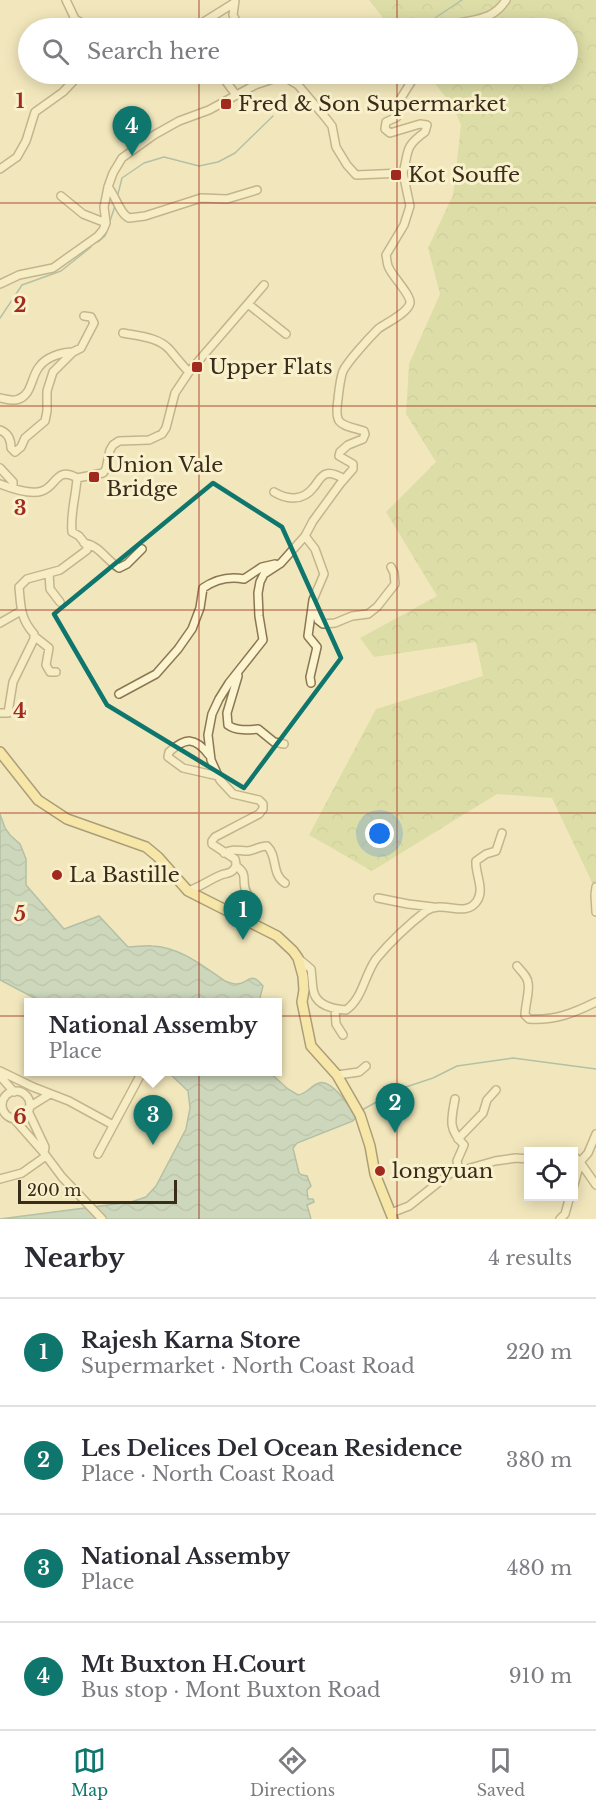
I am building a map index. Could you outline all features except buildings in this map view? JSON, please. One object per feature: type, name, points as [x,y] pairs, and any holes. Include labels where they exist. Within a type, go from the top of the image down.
[{"type":"main road","points":[[0,752],[38,800],[67,819],[146,847],[188,891],[277,936],[298,958],[303,976],[302,1002],[309,1041],[314,1052],[337,1075],[358,1112],[370,1146],[375,1174],[392,1216]]},
{"type":"street","points":[[66,0],[75,18]]},
{"type":"street","points":[[484,18],[502,6],[506,0]]},
{"type":"street","points":[[209,18],[234,1]]},
{"type":"street","points":[[234,1],[235,18]]},
{"type":"street","points":[[0,169],[17,156],[26,141],[35,112],[71,84]]},
{"type":"street","points":[[227,84],[236,95]]},
{"type":"street","points":[[0,284],[19,275],[53,268],[104,230],[106,223],[104,207],[108,187],[122,158],[154,135],[179,121],[210,110],[258,84]]},
{"type":"street","points":[[295,84],[326,117],[332,126],[336,147],[356,175],[403,172]]},
{"type":"street","points":[[210,758],[208,735],[212,714],[229,683],[263,640],[259,616],[260,582],[264,574],[281,563],[305,536],[313,521],[353,469],[353,464],[339,456],[340,452],[348,445],[363,439],[365,434],[364,431],[343,425],[338,419],[336,413],[343,371],[379,329],[405,311],[409,305],[409,299],[388,268],[386,255],[404,225],[410,206],[403,172],[409,147],[425,132],[427,125],[420,124],[390,133],[385,129],[386,122],[397,117],[401,98],[410,84]]},
{"type":"street","points":[[108,187],[123,214],[129,218],[145,216],[201,198],[227,199],[257,190]]},
{"type":"street","points":[[61,196],[83,214],[106,223]]},
{"type":"street","points":[[0,484],[26,492],[36,492],[49,487],[58,476],[70,474],[77,478],[103,473],[112,445],[119,441],[149,440],[162,434],[166,428],[175,393],[189,372],[264,285]]},
{"type":"street","points":[[248,304],[286,334]]},
{"type":"street","points":[[0,430],[11,440],[11,448],[15,452],[21,447],[25,438],[45,421],[47,392],[53,372],[73,352],[81,348],[94,323],[91,317],[84,316]]},
{"type":"street","points":[[123,333],[153,339],[168,348],[189,372]]},
{"type":"street","points":[[0,398],[21,399],[29,390],[39,366],[60,352],[73,352]]},
{"type":"street","points":[[0,468],[13,482],[13,487]]},
{"type":"street","points":[[274,492],[293,499],[310,492],[326,474],[333,474],[344,479]]},
{"type":"street","points":[[56,672],[50,672],[46,665],[49,648],[34,636],[23,619],[19,587],[27,579],[60,570],[87,550],[87,546],[72,532],[71,522],[77,478]]},
{"type":"street","points":[[305,536],[315,549],[324,574],[313,600],[308,636],[317,648],[310,677],[311,683]]},
{"type":"street","points":[[84,543],[93,545],[119,568],[127,564],[142,549]]},
{"type":"street","points":[[119,694],[156,674],[178,649],[192,629],[200,608],[203,588],[231,577],[244,579],[262,567],[281,563]]},
{"type":"street","points":[[313,600],[318,620],[323,624],[368,614],[377,607],[394,584],[395,577],[391,567]]},
{"type":"street","points":[[49,573],[50,589],[60,602]]},
{"type":"street","points":[[0,623],[21,611]]},
{"type":"street","points":[[0,713],[8,713],[13,682],[34,636]]},
{"type":"street","points":[[240,671],[227,713],[228,725],[239,729],[258,729],[274,742],[284,744]]},
{"type":"street","points":[[218,776],[183,768],[168,757],[169,752],[186,740],[201,745],[218,776],[233,794],[259,800],[263,804],[263,809],[259,814],[215,837],[212,844],[235,859],[236,866],[244,874],[244,887],[247,893]]},
{"type":"street","points":[[378,898],[433,907],[461,909],[472,907],[479,898],[481,886],[476,861],[496,851],[502,833]]},
{"type":"street","points":[[224,853],[236,849],[251,850],[267,846],[272,850],[275,869],[280,880],[285,883]]},
{"type":"street","points":[[188,891],[230,873],[236,866]]},
{"type":"street","points":[[596,887],[596,912]]},
{"type":"street","points":[[298,958],[311,969],[314,996],[317,1001],[334,1009],[346,1010],[361,993],[366,976],[376,960],[406,926],[433,907]]},
{"type":"street","points":[[517,966],[529,985],[525,1002],[525,1015],[529,1019],[541,1020],[567,1016],[596,1002]]},
{"type":"street","points":[[334,1009],[336,1024],[343,1035]]},
{"type":"street","points":[[337,1075],[360,1071],[366,1066]]},
{"type":"street","points":[[0,1071],[69,1101],[113,1125]]},
{"type":"street","points":[[0,1076],[14,1092]]},
{"type":"street","points":[[98,1154],[139,1076]]},
{"type":"street","points":[[458,1139],[483,1113],[487,1100],[496,1090]]},
{"type":"street","points":[[45,1154],[45,1147],[29,1109],[27,1097],[14,1092],[5,1097],[1,1102],[4,1114],[14,1119],[45,1154],[53,1167],[102,1219]]},
{"type":"street","points":[[14,1119],[24,1117],[29,1109],[50,1094]]},
{"type":"street","points":[[455,1099],[451,1120],[453,1131],[464,1145],[457,1161],[459,1171]]},
{"type":"street","points":[[578,1169],[596,1134]]},
{"type":"street","points":[[0,1179],[22,1173],[45,1154]]},
{"type":"street","points":[[392,1216],[409,1206],[449,1174],[495,1161],[524,1159]]},
{"type":"street","points":[[580,1162],[596,1185]]},
{"type":"street","points":[[560,1219],[565,1214],[569,1201]]},
{"type":"highlighted area","points":[[213,483],[282,527],[341,658],[244,788],[107,705],[54,614]]},
{"type":"green space","points":[[369,0],[596,0],[596,891],[552,798],[497,794],[372,871],[309,835],[376,709],[483,676],[476,642],[374,657],[360,638],[437,596],[386,512],[436,462],[406,414],[409,364],[440,294],[428,248],[453,195],[461,125],[452,105],[435,84],[578,84],[578,18],[383,18]]},
{"type":"water","points":[[0,814],[5,828],[20,844],[26,859],[26,885],[64,929],[99,916],[128,947],[162,947],[191,958],[225,981],[236,984],[252,978],[263,986],[260,998],[34,998],[0,980]]},
{"type":"water","points":[[172,1076],[273,1076],[298,1095],[319,1083],[335,1089],[356,1117],[353,1121],[297,1143],[293,1148],[299,1173],[307,1176],[311,1186],[307,1190],[308,1199],[313,1199],[314,1202],[307,1205],[311,1219],[0,1219],[131,1202],[146,1197],[156,1186],[186,1129],[190,1108],[188,1091]]},
{"type":"waterway","points":[[435,18],[462,0]]},
{"type":"waterway","points":[[118,194],[122,178],[144,163],[164,157],[199,166],[218,162],[235,153],[273,116]]},
{"type":"waterway","points":[[98,242],[105,236],[115,206]]},
{"type":"waterway","points":[[0,318],[22,285],[61,271],[91,247]]},
{"type":"waterway","points":[[362,1110],[400,1089],[433,1078],[457,1066],[513,1058],[596,1069]]},
{"type":"place","name":"Fred & Son Supermarket","points":[[226,104]]},
{"type":"place","name":"Mt Buxton H.Court","points":[[132,156]]},
{"type":"place","name":"Kot Souffe","points":[[396,175]]},
{"type":"place","name":"Upper Flats","points":[[197,367]]},
{"type":"place","name":"Union Vale Bridge","points":[[94,477]]},
{"type":"place","name":"La Bastille","points":[[57,875]]},
{"type":"place","name":"Rajesh Karna Store","points":[[243,940]]},
{"type":"place","name":"Les Delices Del Ocean Residence","points":[[395,1133]]},
{"type":"place","name":"National Assemby","points":[[153,1145]]},
{"type":"place","name":"longyuan","points":[[380,1171]]}]
